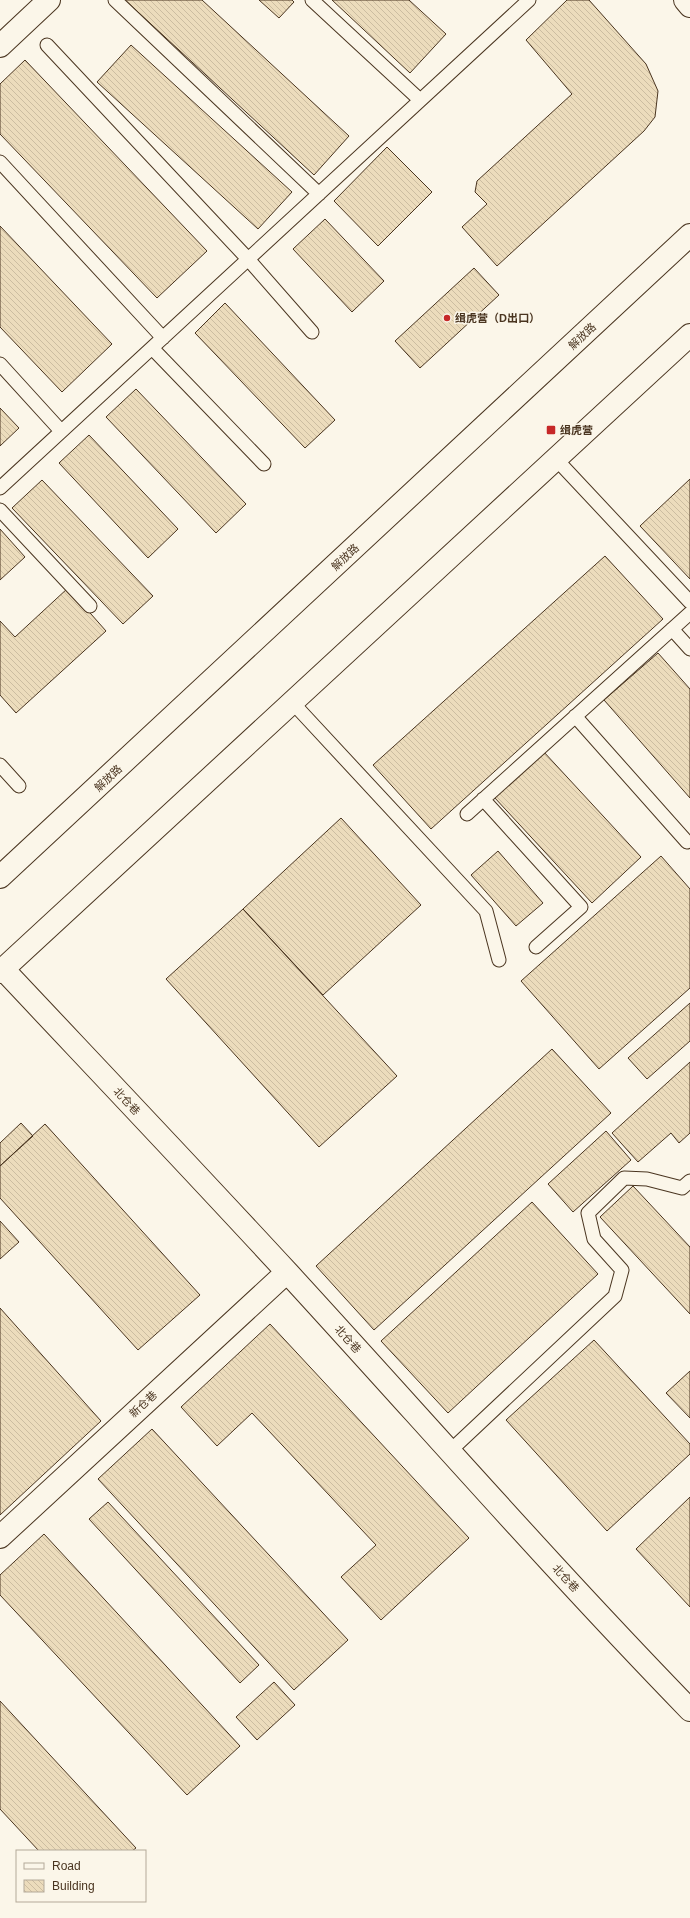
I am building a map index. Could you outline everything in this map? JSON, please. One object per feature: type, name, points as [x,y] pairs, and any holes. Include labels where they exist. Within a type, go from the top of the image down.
[{"type":"main road","points":[[0,46],[49,0]]},
{"type":"main road","points":[[685,0],[690,6]]},
{"type":"main road","name":"解放路","points":[[0,877],[690,235]]},
{"type":"main road","points":[[1,970],[690,335]]},
{"type":"main road","name":"北仓巷","points":[[1,970],[287,1272],[630,1648],[690,1710]]},
{"type":"main road","name":"新仓巷","points":[[0,1537],[287,1272]]},
{"type":"lane","points":[[115,0],[319,194]]},
{"type":"lane","points":[[312,0],[420,100]]},
{"type":"lane","points":[[0,488],[529,0]]},
{"type":"lane","points":[[47,45],[248,259],[312,332]]},
{"type":"lane","points":[[0,162],[162,338]]},
{"type":"lane","points":[[152,348],[264,464]]},
{"type":"lane","points":[[0,364],[62,431]]},
{"type":"lane","points":[[555,458],[690,602]]},
{"type":"lane","points":[[0,510],[90,606]]},
{"type":"lane","points":[[467,814],[690,613]]},
{"type":"lane","points":[[672,629],[690,649]]},
{"type":"lane","points":[[292,702],[486,911],[499,960]]},
{"type":"lane","points":[[575,716],[687,842]]},
{"type":"lane","points":[[0,765],[19,786]]},
{"type":"lane","points":[[483,799],[582,907],[536,947]]},
{"type":"lane","points":[[450,1451],[615,1296],[622,1270],[594,1239],[588,1213],[624,1178],[647,1179],[682,1188],[690,1180]]},
{"type":"building","points":[[125,0],[202,0],[349,136],[314,175]]},
{"type":"building","points":[[259,0],[292,0],[294,2],[279,18]]},
{"type":"building","points":[[332,0],[409,0],[446,34],[410,73]]},
{"type":"building","points":[[567,0],[589,0],[646,64],[658,91],[655,117],[644,131],[497,266],[462,227],[487,204],[475,192],[477,181],[572,94],[526,40]]},
{"type":"building","points":[[131,45],[292,192],[258,229],[97,82]]},
{"type":"building","points":[[25,60],[207,251],[157,298],[0,134],[0,84]]},
{"type":"building","points":[[387,147],[432,192],[378,246],[334,201]]},
{"type":"building","points":[[325,219],[384,281],[352,312],[293,249]]},
{"type":"building","points":[[0,226],[112,344],[62,392],[0,327]]},
{"type":"building","name":"缉虎营（D出口）","points":[[474,268],[499,295],[420,368],[395,341]]},
{"type":"building","points":[[225,303],[335,420],[305,448],[195,333]]},
{"type":"building","points":[[136,389],[246,504],[216,533],[106,417]]},
{"type":"building","points":[[0,408],[19,428],[0,446]]},
{"type":"building","points":[[89,435],[178,529],[148,558],[59,463]]},
{"type":"building","points":[[690,479],[690,579],[640,526]]},
{"type":"building","points":[[42,480],[153,596],[123,624],[12,508]]},
{"type":"building","points":[[0,529],[25,557],[0,580]]},
{"type":"building","points":[[605,556],[663,619],[431,829],[373,765]]},
{"type":"building","points":[[68,588],[106,631],[16,713],[0,695],[0,621],[15,637]]},
{"type":"building","points":[[658,653],[690,689],[690,798],[604,700]]},
{"type":"building","points":[[543,751],[641,857],[592,903],[494,797]]},
{"type":"building","points":[[341,818],[421,905],[323,995],[243,909]]},
{"type":"building","points":[[498,851],[543,903],[516,926],[471,875]]},
{"type":"building","points":[[661,856],[690,889],[690,988],[599,1069],[521,981]]},
{"type":"building","points":[[243,909],[397,1076],[319,1147],[166,979]]},
{"type":"building","points":[[690,1003],[690,1041],[647,1079],[628,1058]]},
{"type":"building","points":[[552,1049],[611,1113],[374,1330],[316,1266]]},
{"type":"building","points":[[690,1062],[690,1133],[679,1143],[671,1133],[638,1162],[612,1133]]},
{"type":"building","points":[[21,1123],[33,1136],[0,1166],[0,1143]]},
{"type":"building","points":[[45,1124],[200,1295],[138,1350],[0,1198],[0,1166]]},
{"type":"building","points":[[606,1131],[631,1160],[573,1212],[548,1184]]},
{"type":"building","points":[[633,1186],[690,1247],[690,1314],[600,1217]]},
{"type":"building","points":[[532,1202],[598,1274],[448,1413],[381,1341]]},
{"type":"building","points":[[0,1221],[19,1242],[0,1259]]},
{"type":"building","points":[[0,1308],[101,1421],[0,1515]]},
{"type":"building","points":[[270,1324],[469,1538],[381,1620],[341,1577],[376,1545],[252,1413],[217,1446],[181,1407]]},
{"type":"building","points":[[594,1340],[690,1444],[690,1454],[607,1531],[506,1420]]},
{"type":"building","points":[[690,1371],[690,1418],[666,1393]]},
{"type":"building","points":[[152,1429],[348,1640],[294,1690],[98,1479]]},
{"type":"building","points":[[690,1497],[690,1607],[636,1549]]},
{"type":"building","points":[[108,1502],[259,1665],[240,1683],[89,1519]]},
{"type":"building","points":[[44,1534],[240,1746],[187,1795],[0,1595],[0,1575]]},
{"type":"building","points":[[274,1682],[295,1705],[257,1740],[236,1717]]},
{"type":"building","points":[[0,1701],[136,1848],[133,1850],[38,1850],[0,1809]]},
{"type":"place","name":"缉虎营（D出口）","points":[[447,318]]},
{"type":"place","name":"缉虎营","points":[[551,430]]}]
